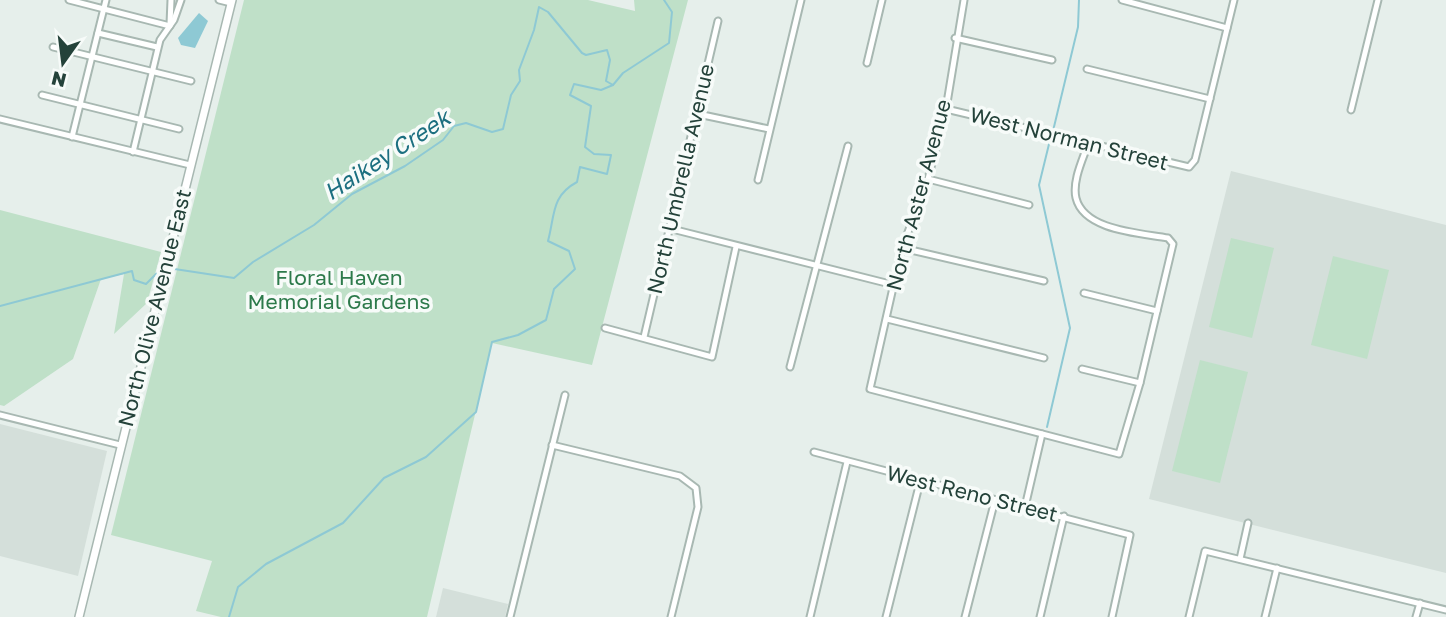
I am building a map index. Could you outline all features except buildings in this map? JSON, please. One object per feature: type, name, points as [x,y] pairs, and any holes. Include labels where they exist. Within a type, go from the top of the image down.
[{"type":"street","points":[[69,0],[170,26]]},
{"type":"street","points":[[72,137],[106,0]]},
{"type":"street","points":[[170,26],[171,0]]},
{"type":"street","points":[[133,152],[158,47],[181,0]]},
{"type":"street","points":[[219,0],[231,1]]},
{"type":"street","points":[[758,180],[801,0]]},
{"type":"street","points":[[867,63],[883,0]]},
{"type":"street","name":"North Aster Avenue","points":[[964,0],[955,38],[946,109],[928,179],[902,248],[870,389],[1042,434]]},
{"type":"street","points":[[1122,0],[1227,28]]},
{"type":"street","points":[[1087,69],[1210,99],[1234,0]]},
{"type":"street","points":[[1351,110],[1378,0]]},
{"type":"street","name":"North Olive Avenue East","points":[[79,617],[231,1]]},
{"type":"street","name":"North Umbrella Avenue","points":[[644,337],[718,21]]},
{"type":"street","points":[[98,33],[158,47]]},
{"type":"street","points":[[955,38],[1052,60]]},
{"type":"street","points":[[54,47],[191,81]]},
{"type":"street","points":[[42,95],[179,129]]},
{"type":"street","name":"West Norman Street","points":[[946,109],[1182,168],[1192,166],[1210,99]]},
{"type":"street","points":[[698,114],[769,129]]},
{"type":"street","points":[[0,119],[190,166]]},
{"type":"street","points":[[1025,507],[1042,434],[1119,454],[1140,383],[1173,244],[1168,239],[1105,225],[1091,218],[1076,198],[1077,181],[1088,144]]},
{"type":"street","points":[[790,367],[848,146]]},
{"type":"street","points":[[928,179],[1028,205]]},
{"type":"street","points":[[668,228],[736,247],[817,263],[894,285]]},
{"type":"street","points":[[605,328],[712,357],[736,247]]},
{"type":"street","points":[[902,248],[1044,281]]},
{"type":"street","points":[[1084,293],[1157,311]]},
{"type":"street","points":[[887,319],[1044,358]]},
{"type":"street","points":[[1082,369],[1140,383]]},
{"type":"street","points":[[510,617],[565,395]]},
{"type":"street","points":[[0,415],[120,445]]},
{"type":"street","points":[[552,445],[681,476],[692,484],[699,500],[671,617]]},
{"type":"street","name":"West Reno Street","points":[[814,452],[1130,535],[1112,617]]},
{"type":"street","points":[[810,617],[847,462]]},
{"type":"street","points":[[886,617],[920,482]]},
{"type":"street","points":[[965,617],[995,500]]},
{"type":"street","points":[[1040,617],[1064,516]]},
{"type":"street","points":[[1240,559],[1248,523]]},
{"type":"street","points":[[1189,617],[1205,551],[1446,610]]},
{"type":"street","points":[[1265,617],[1277,568]]},
{"type":"street","points":[[1416,617],[1420,603]]},
{"type":"shaded area","points":[[1231,171],[1446,225],[1446,573],[1149,499]]},
{"type":"shaded area","points":[[0,424],[107,451],[78,576],[0,556]]},
{"type":"shaded area","points":[[443,588],[508,604],[505,617],[436,617]]},
{"type":"green space","name":"Floral Haven Memorial Gardens","points":[[244,0],[588,0],[635,11],[634,0],[688,0],[592,365],[492,343],[427,617],[221,617],[196,611],[212,561],[111,535]]},
{"type":"green space","points":[[0,210],[161,252],[147,303],[114,334],[124,274],[101,279],[73,359],[4,406],[0,405]]},
{"type":"green space","points":[[1231,238],[1274,248],[1252,338],[1209,327]]},
{"type":"green space","points":[[1333,256],[1389,270],[1367,359],[1311,345]]},
{"type":"green space","points":[[1200,360],[1248,372],[1220,483],[1172,471]]},
{"type":"water","points":[[199,13],[208,21],[195,48],[181,45],[178,38]]},
{"type":"waterway","name":"Haikey Creek","points":[[168,268],[234,278],[253,262],[314,225],[352,194],[405,166],[443,140],[454,126],[466,123],[492,132],[503,129],[511,95],[520,81],[519,70],[534,30],[539,7],[548,12],[582,53],[586,55],[607,50],[610,60],[606,81],[613,85],[623,73],[669,43],[672,12],[664,0]]},
{"type":"waterway","points":[[1053,131],[1078,27],[1079,0]]},
{"type":"waterway","points":[[229,617],[238,587],[266,564],[343,523],[384,478],[426,457],[476,412],[492,342],[518,335],[546,320],[554,289],[575,269],[569,251],[548,241],[555,207],[562,193],[577,182],[580,167],[607,174],[611,155],[594,154],[585,147],[591,106],[570,95],[574,84],[601,90],[613,85]]},
{"type":"waterway","points":[[1047,427],[1070,328],[1039,185],[1050,140]]},
{"type":"waterway","name":"Haikey Creek","points":[[0,306],[132,271],[134,280],[146,284],[163,267]]}]
